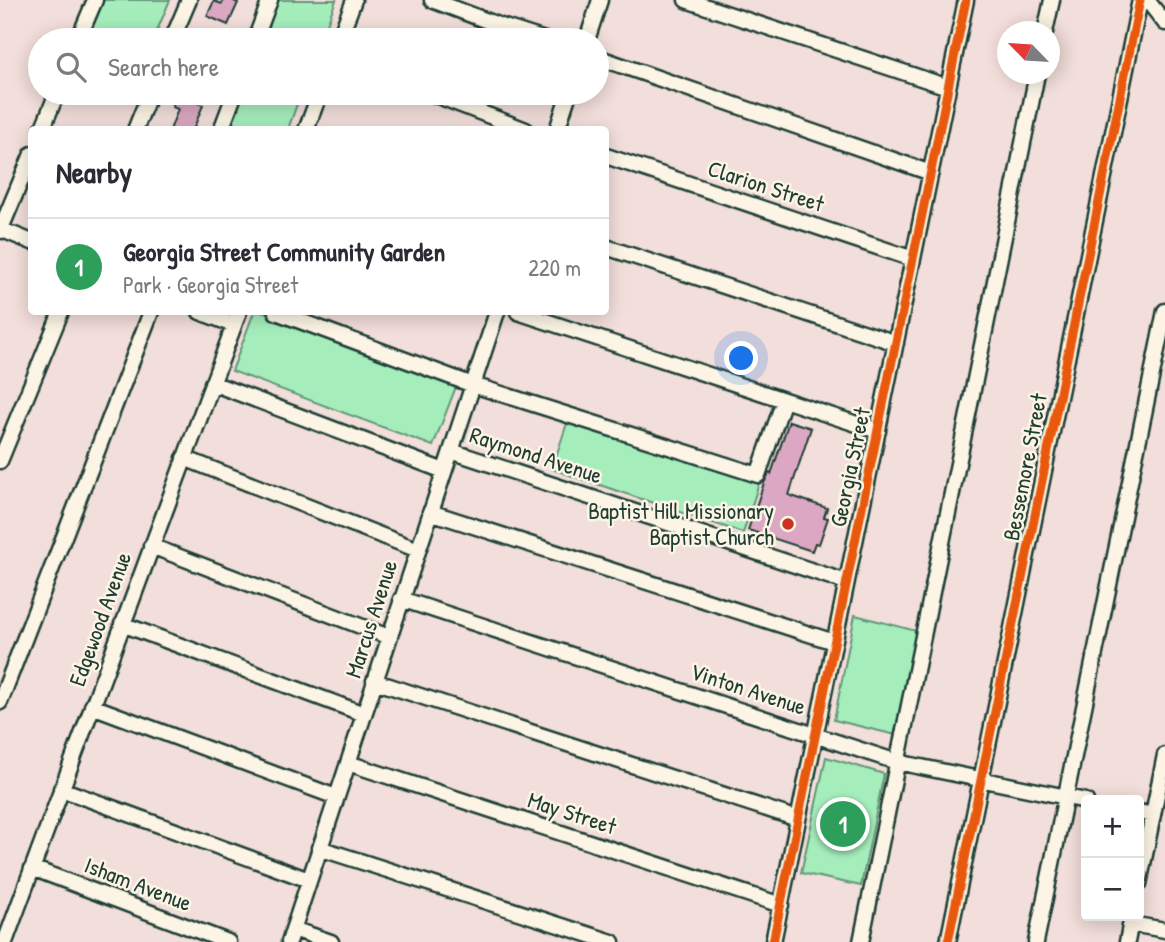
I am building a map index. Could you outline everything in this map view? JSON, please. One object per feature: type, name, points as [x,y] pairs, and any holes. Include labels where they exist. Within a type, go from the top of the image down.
[{"type":"street","points":[[83,28],[95,0]]},
{"type":"street","points":[[177,28],[189,0]]},
{"type":"street","points":[[260,28],[270,0]]},
{"type":"street","points":[[344,28],[354,0]]},
{"type":"street","points":[[432,0],[505,28]]},
{"type":"street","points":[[591,28],[600,0]]},
{"type":"street","points":[[686,0],[948,87]]},
{"type":"street","name":"Georgia Street","points":[[774,942],[966,0]]},
{"type":"street","points":[[1047,21],[1052,0]]},
{"type":"street","name":"Bessemore Street","points":[[948,942],[1140,0]]},
{"type":"street","points":[[1147,0],[1165,23]]},
{"type":"street","points":[[609,61],[931,173]]},
{"type":"street","points":[[861,942],[1035,84]]},
{"type":"street","points":[[44,126],[52,105]]},
{"type":"street","points":[[137,126],[145,105]]},
{"type":"street","points":[[223,126],[230,105]]},
{"type":"street","points":[[308,126],[315,105]]},
{"type":"street","points":[[460,105],[516,126]]},
{"type":"street","points":[[558,126],[565,105]]},
{"type":"street","name":"Clarion Street","points":[[609,157],[913,259]]},
{"type":"street","points":[[28,164],[0,230],[28,240]]},
{"type":"street","points":[[609,248],[896,343]]},
{"type":"street","points":[[1036,942],[1165,311]]},
{"type":"street","points":[[0,461],[60,315]]},
{"type":"street","points":[[0,702],[150,315]]},
{"type":"street","points":[[218,315],[236,318]]},
{"type":"street","points":[[284,315],[473,385],[758,474],[784,400]]},
{"type":"street","name":"Marcus Avenue","points":[[291,936],[496,315]]},
{"type":"street","points":[[527,315],[878,431]]},
{"type":"street","name":"Edgewood Avenue","points":[[5,942],[236,318]]},
{"type":"street","name":"Raymond Avenue","points":[[212,383],[444,471]]},
{"type":"street","name":"Raymond Avenue","points":[[451,451],[846,582]]},
{"type":"street","points":[[184,458],[418,550]]},
{"type":"street","points":[[430,512],[834,642]]},
{"type":"street","points":[[152,546],[389,637]]},
{"type":"street","name":"Vinton Avenue","points":[[401,599],[897,762],[1081,801]]},
{"type":"street","points":[[122,624],[364,714]]},
{"type":"street","points":[[374,681],[798,819]]},
{"type":"street","points":[[92,706],[336,797]]},
{"type":"street","points":[[1144,859],[1149,834],[1146,814],[1165,755]]},
{"type":"street","name":"May Street","points":[[348,763],[781,905]]},
{"type":"street","points":[[61,789],[309,880]]},
{"type":"street","points":[[1149,834],[1165,836]]},
{"type":"street","points":[[319,848],[612,942]]},
{"type":"street","name":"Isham Avenue","points":[[32,868],[228,942]]},
{"type":"street","points":[[1127,942],[1132,921]]},
{"type":"street","points":[[1135,921],[1165,930]]},
{"type":"street","points":[[291,936],[331,942]]},
{"type":"green space","points":[[100,0],[170,0],[158,28],[88,28]]},
{"type":"green space","points":[[275,0],[336,0],[326,28],[264,28]]},
{"type":"green space","points":[[236,105],[297,105],[289,126],[229,126]]},
{"type":"green space","points":[[253,315],[272,315],[457,384],[433,446],[232,371]]},
{"type":"green space","points":[[569,417],[760,480],[743,533],[552,469]]},
{"type":"green space","points":[[855,615],[920,632],[896,735],[834,720]]},
{"type":"green space","points":[[826,757],[884,774],[861,886],[801,873]]},
{"type":"building","points":[[224,0],[238,3],[228,25],[207,16],[214,1],[222,4]]},
{"type":"building","points":[[203,105],[195,126],[172,126],[178,109],[172,107]]},
{"type":"building","name":"Baptist Hill Missionary Baptist Church","points":[[789,421],[811,428],[789,495],[827,508],[824,517],[828,518],[819,544],[815,543],[812,551],[748,530]]},
{"type":"cycle path","points":[[773,942],[966,0]]},
{"type":"cycle path","points":[[948,942],[1140,0]]},
{"type":"place","name":"Baptist Hill Missionary Baptist Church","points":[[788,524]]},
{"type":"place","name":"Georgia Street Community Garden","points":[[843,824]]}]
